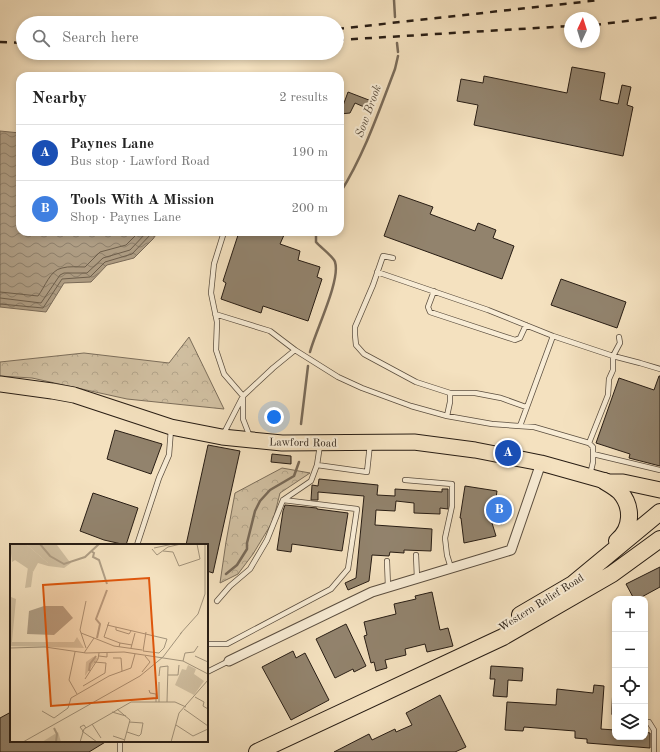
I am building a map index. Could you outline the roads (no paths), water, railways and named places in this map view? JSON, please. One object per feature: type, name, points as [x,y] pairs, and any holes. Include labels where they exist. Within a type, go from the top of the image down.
[{"type":"highway","points":[[573,584],[590,562],[622,536],[629,524],[629,508],[620,492],[601,480]]},
{"type":"highway","name":"Western Relief Road","points":[[434,669],[573,584],[660,512]]},
{"type":"highway","points":[[573,584],[620,556],[660,526]]},
{"type":"highway","name":"Western Relief Road","points":[[257,752],[503,637],[612,574],[660,539]]},
{"type":"main road","name":"Lawford Road","points":[[0,384],[74,395],[171,427],[222,436],[282,443],[320,444],[414,442],[475,450],[541,464],[601,480],[624,490],[660,500]]},
{"type":"main road","name":"Lawford Road","points":[[601,480],[623,482],[660,490]]},
{"type":"street","points":[[228,662],[372,592],[511,550],[541,464]]},
{"type":"lane","points":[[223,236],[214,264],[211,293],[217,322],[216,350],[224,374],[243,396],[242,419],[251,440]]},
{"type":"lane","points":[[393,258],[384,256],[355,327],[356,345],[364,354],[409,379],[450,393],[475,393],[501,398],[526,407]]},
{"type":"lane","points":[[377,272],[488,310],[553,336],[613,356],[660,369]]},
{"type":"lane","points":[[434,291],[428,307],[430,312],[515,340],[520,338],[526,325]]},
{"type":"lane","points":[[215,314],[270,331],[295,350],[338,377],[362,388],[411,406],[447,416],[492,424],[534,426],[589,443],[593,447],[593,462],[601,480]]},
{"type":"lane","points":[[520,426],[553,336]]},
{"type":"lane","points":[[589,443],[608,395],[609,380],[613,370],[613,356],[620,343],[619,337]]},
{"type":"lane","points":[[222,436],[243,396],[295,350]]},
{"type":"lane","points":[[447,416],[450,393]]},
{"type":"lane","points":[[137,544],[159,478],[169,455],[171,427]]},
{"type":"lane","points":[[317,465],[367,472],[371,442]]},
{"type":"lane","points":[[217,601],[230,586],[250,569],[267,540],[283,500],[311,481],[317,465],[320,444]]},
{"type":"lane","points":[[593,454],[660,470]]},
{"type":"lane","points":[[405,480],[452,484],[452,506],[445,538],[447,555],[451,568]]},
{"type":"lane","points":[[208,644],[227,644],[331,589],[348,569],[356,509],[283,500]]},
{"type":"lane","points":[[416,555],[417,578]]},
{"type":"lane","points":[[387,561],[388,587]]},
{"type":"lane","points":[[208,672],[228,662]]},
{"type":"lane","points":[[648,722],[654,730],[654,752]]},
{"type":"water","points":[[0,131],[16,133],[16,236],[155,236],[134,258],[107,265],[91,282],[64,283],[46,312],[0,307]]},
{"type":"waterway","name":"Sow Brook","points":[[394,0],[395,17]]},
{"type":"waterway","points":[[397,43],[398,52]]},
{"type":"waterway","name":"Sow Brook","points":[[344,186],[370,132],[395,69],[398,56]]},
{"type":"waterway","name":"Sow Brook","points":[[310,352],[327,306],[336,270],[334,260],[316,242],[316,236]]},
{"type":"waterway","name":"Sow Brook","points":[[301,424],[308,366]]},
{"type":"waterway","name":"Sow Brook","points":[[226,574],[237,565],[247,549],[247,543],[255,511],[260,501],[270,490],[294,476],[299,462]]},
{"type":"railway","points":[[344,28],[600,0]]},
{"type":"railway","points":[[600,24],[660,17]]},
{"type":"railway","points":[[344,40],[564,26]]},
{"type":"railway","points":[[0,42],[16,43]]},
{"type":"place","name":"Paynes Lane","points":[[508,453]]},
{"type":"place","name":"Tools With A Mission","points":[[499,510]]}]
